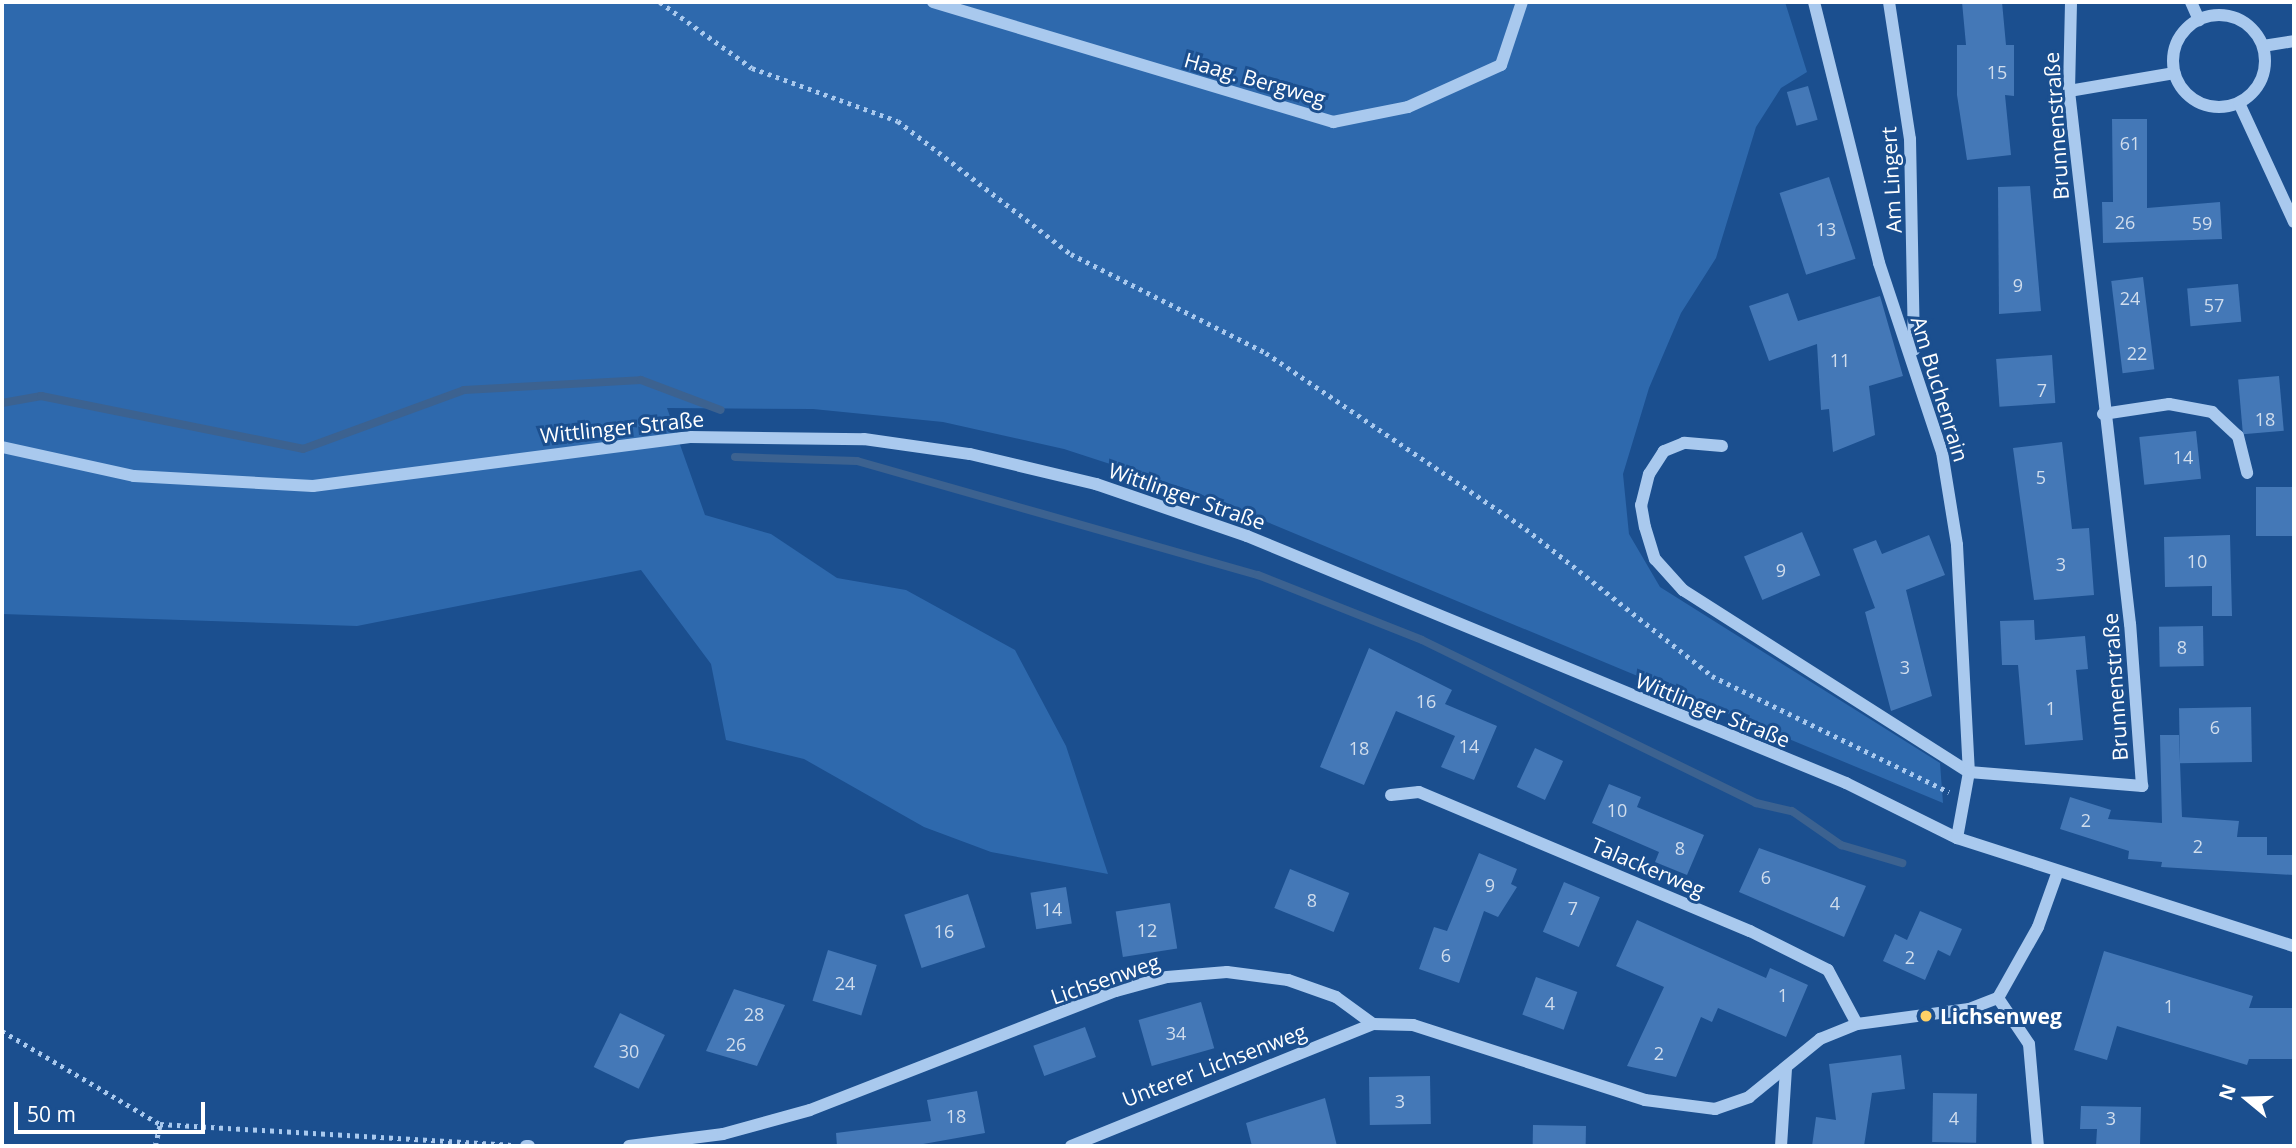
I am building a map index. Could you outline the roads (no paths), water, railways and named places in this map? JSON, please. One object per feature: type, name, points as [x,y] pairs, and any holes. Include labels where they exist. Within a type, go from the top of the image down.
[{"type":"street","name":"Haag. Bergweg","points":[[933,2],[1333,122],[1408,107],[1500,65],[1522,2]]},
{"type":"street","name":"Am Buchenrain","points":[[1814,2],[1879,264],[1914,357],[1942,452],[1957,545],[1969,772],[1968,802],[1957,838]]},
{"type":"street","name":"Am Lingert","points":[[1889,2],[1910,139],[1914,357]]},
{"type":"street","name":"Brunnenstraße","points":[[1969,772],[2142,786],[2130,624],[2103,414],[2069,91],[2071,2]]},
{"type":"street","points":[[2191,2],[2199,20]]},
{"type":"street","points":[[2237,18],[2263,46],[2265,68],[2256,89],[2239,103],[2199,103],[2174,73],[2174,52],[2199,20],[2237,18]]},
{"type":"street","points":[[2263,46],[2294,41]]},
{"type":"street","points":[[2069,91],[2174,73]]},
{"type":"street","points":[[2239,103],[2294,222]]},
{"type":"street","points":[[2103,414],[2169,404],[2212,412],[2238,436],[2247,473]]},
{"type":"street","name":"Wittlinger Straße","points":[[2,447],[134,476],[313,486],[690,436],[864,439],[970,454],[1096,484],[1247,536],[1846,783],[1957,838],[2057,874],[2294,946]]},
{"type":"street","points":[[1723,446],[1684,443],[1664,451],[1649,474],[1642,505],[1655,559],[1683,590],[1969,772]]},
{"type":"street","name":"Talackerweg","points":[[1391,795],[1419,792],[1750,931],[1828,970],[1857,1024]]},
{"type":"street","points":[[1373,1024],[1413,1025],[1680,1109],[1714,1109],[1749,1097],[1820,1039],[1857,1024],[1969,1009],[1998,998],[2038,928],[2057,874]]},
{"type":"street","name":"Lichsenweg","points":[[629,1146],[723,1133],[810,1110],[1167,977],[1227,972],[1288,980],[1336,997],[1373,1024]]},
{"type":"street","points":[[1998,998],[2029,1044],[2038,1146]]},
{"type":"street","name":"Unterer Lichsenweg","points":[[1071,1146],[1373,1024]]},
{"type":"street","points":[[1781,1146],[1786,1069]]},
{"type":"waterway","points":[[2,403],[41,396],[303,449],[464,390],[641,380],[721,410]]},
{"type":"waterway","points":[[735,457],[857,461],[1258,575],[1422,640],[1756,803],[1792,811],[1841,845],[1902,863]]},
{"type":"place","name":"Lichsenweg","points":[[1926,1016]]}]
